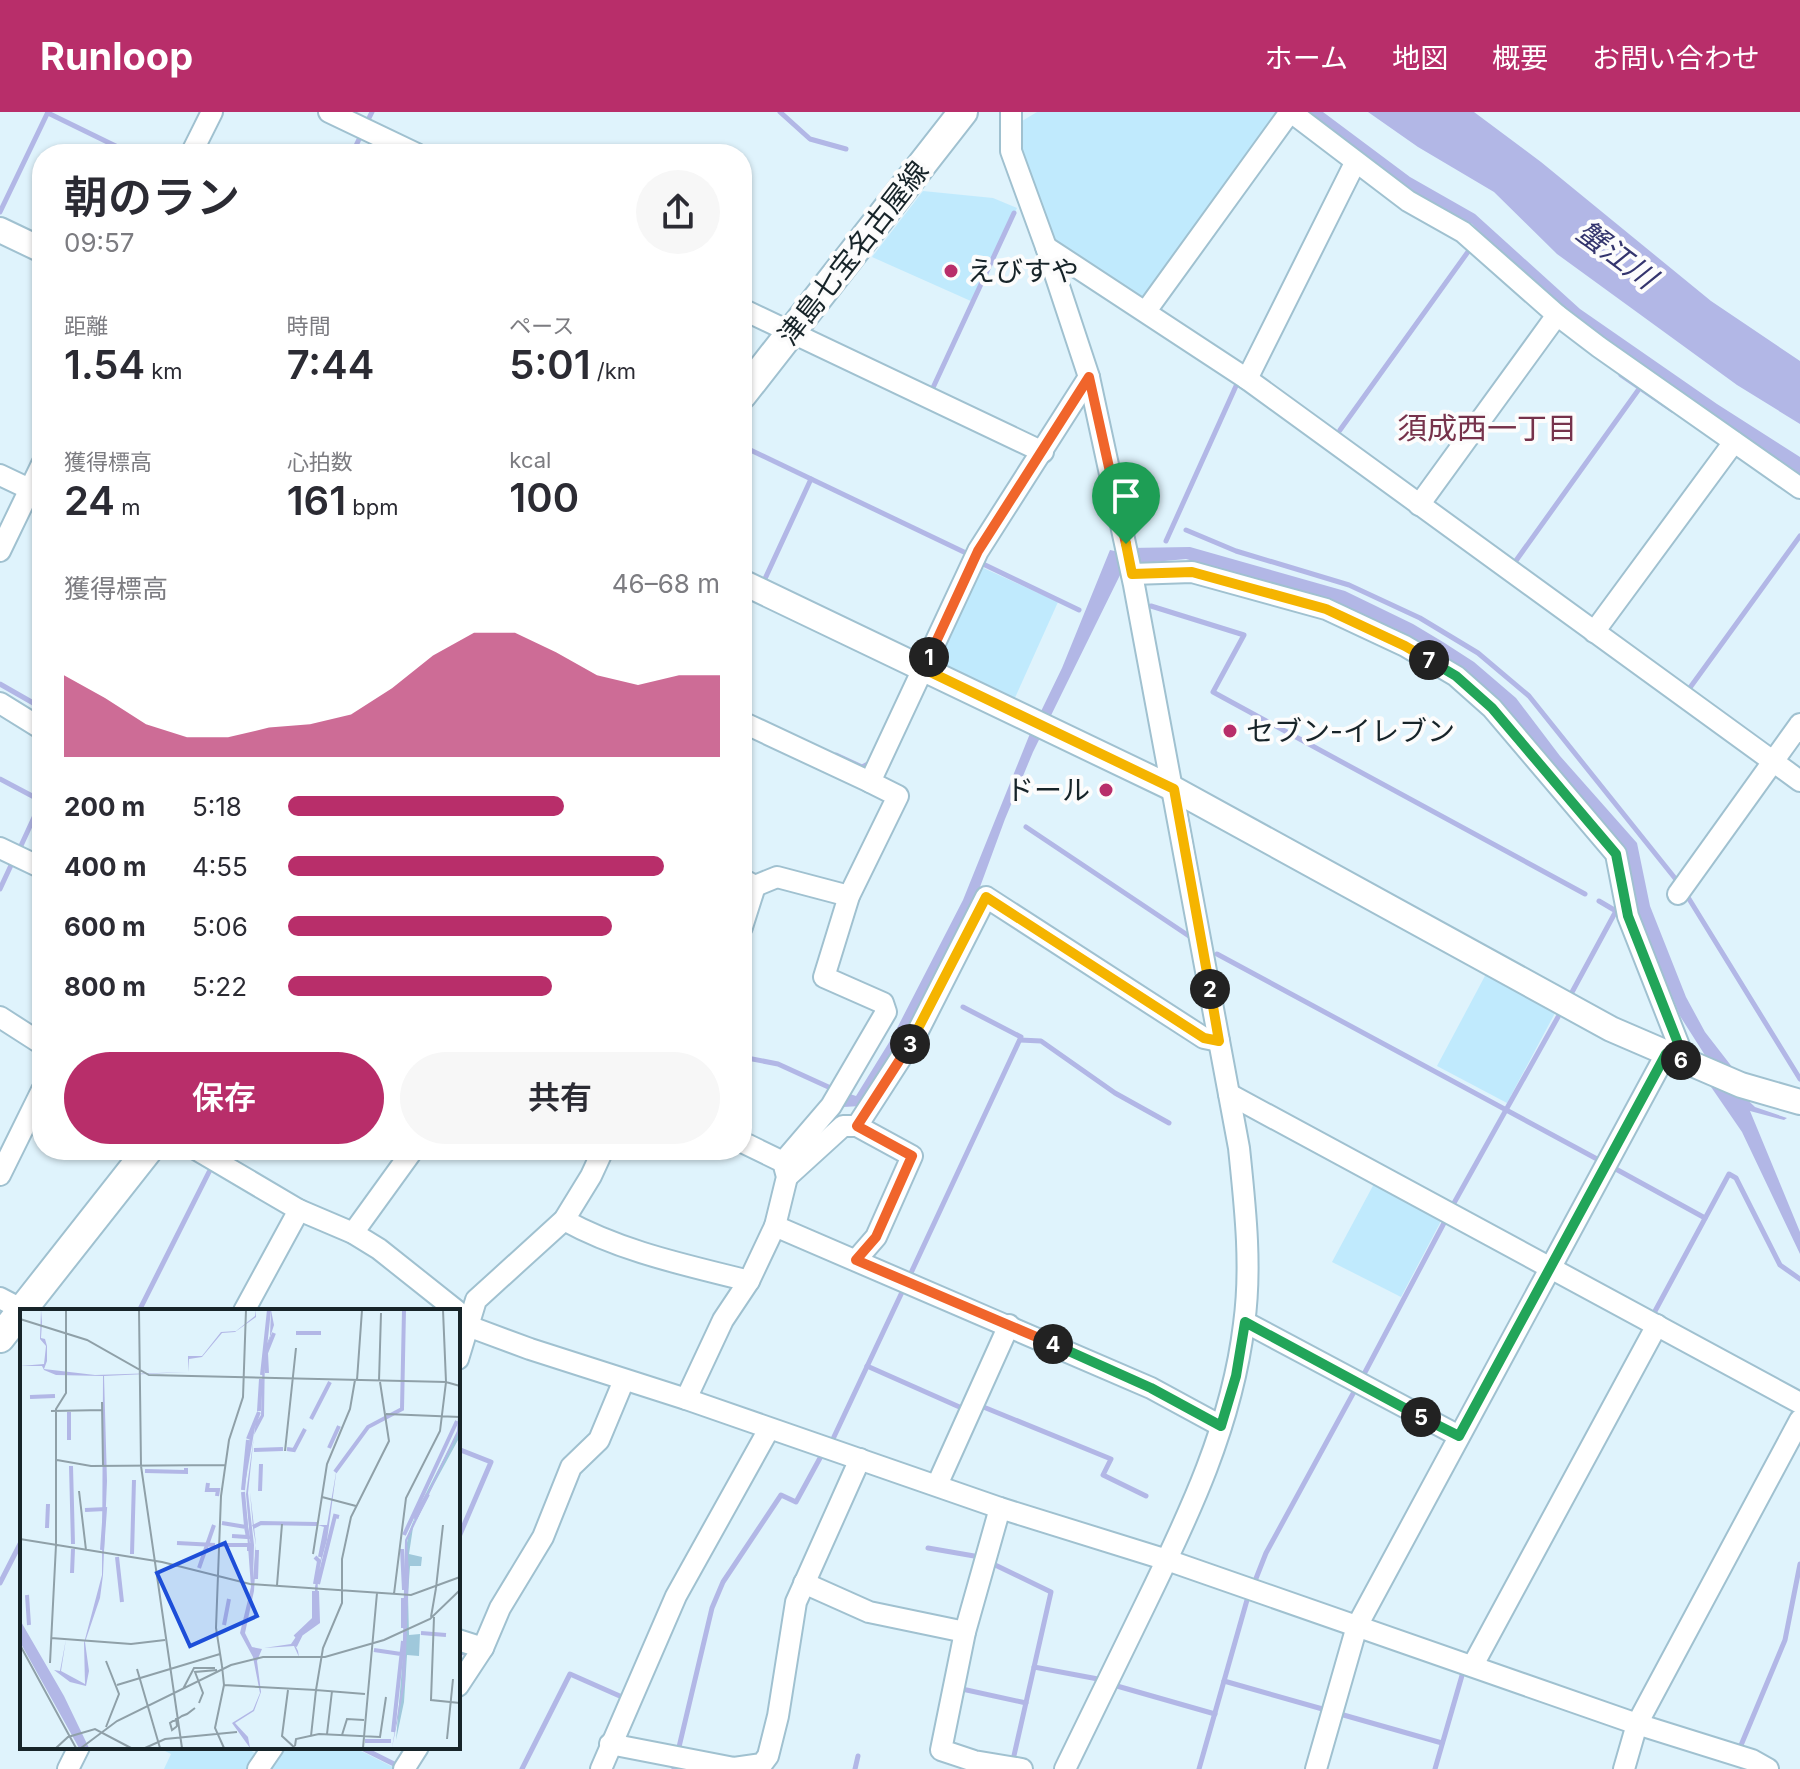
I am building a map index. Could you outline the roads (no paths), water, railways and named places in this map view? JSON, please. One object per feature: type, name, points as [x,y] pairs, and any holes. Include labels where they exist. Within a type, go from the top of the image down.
[{"type":"main road","name":"津島七宝名古屋線","points":[[752,382],[963,112]]},
{"type":"main road","points":[[0,1338],[16,1306],[140,1160]]},
{"type":"street","points":[[196,144],[212,112]]},
{"type":"street","points":[[329,112],[396,144]]},
{"type":"street","points":[[1011,112],[1011,151],[1089,377],[1132,571],[1229,1094],[1246,1207],[1248,1268],[1245,1322],[1236,1376],[1210,1465],[1065,1769]]},
{"type":"street","points":[[1146,311],[1291,112],[1408,201],[1463,232],[1557,315],[1800,488]]},
{"type":"street","points":[[1247,379],[1355,163]]},
{"type":"street","points":[[0,230],[32,245]]},
{"type":"street","points":[[1046,247],[1247,379],[1800,781]]},
{"type":"street","points":[[752,314],[1043,452]]},
{"type":"street","points":[[1419,505],[1557,315]]},
{"type":"street","points":[[870,782],[978,551],[1089,377]]},
{"type":"street","points":[[1594,632],[1734,442]]},
{"type":"street","points":[[0,475],[32,491]]},
{"type":"street","points":[[0,551],[32,499]]},
{"type":"street","points":[[1132,571],[1192,572],[1326,609],[1405,646],[1456,676],[1492,708],[1616,854],[1628,916],[1684,1061]]},
{"type":"street","points":[[752,587],[1174,789],[1611,1029],[1741,1085],[1800,1102]]},
{"type":"street","points":[[0,703],[32,723]]},
{"type":"street","points":[[1678,894],[1800,724]]},
{"type":"street","points":[[686,1399],[723,1320],[749,1281],[775,1226],[785,1170],[831,1106],[886,1012],[883,1003],[824,977],[849,896],[898,796],[752,727]]},
{"type":"street","points":[[0,848],[32,863]]},
{"type":"street","points":[[752,881],[777,877],[849,896]]},
{"type":"street","points":[[857,1126],[917,1033],[986,897],[1204,1038],[1219,1041]]},
{"type":"street","points":[[0,1017],[32,1038]]},
{"type":"street","points":[[1316,1769],[1357,1626],[1549,1268],[1684,1061]]},
{"type":"street","points":[[1229,1094],[1800,1403]]},
{"type":"street","points":[[0,1175],[5,1154],[32,1107]]},
{"type":"street","points":[[785,1170],[843,1126],[857,1126],[912,1156],[876,1237],[856,1260]]},
{"type":"street","points":[[752,1149],[785,1170]]},
{"type":"street","points":[[214,1160],[299,1210],[353,1233],[379,1249],[451,1309]]},
{"type":"street","points":[[353,1233],[406,1160]]},
{"type":"street","points":[[598,1160],[564,1220],[461,1317],[624,1380],[1000,1508],[1167,1560],[1637,1724],[1752,1760],[1768,1769]]},
{"type":"street","points":[[245,1309],[299,1210]]},
{"type":"street","points":[[564,1220],[589,1234],[648,1257],[749,1281]]},
{"type":"street","points":[[775,1226],[1151,1388],[1221,1426]]},
{"type":"street","points":[[1245,1322],[1459,1436]]},
{"type":"street","points":[[937,1485],[1009,1325]]},
{"type":"street","points":[[1473,1665],[1657,1325]]},
{"type":"street","points":[[460,1683],[483,1648],[500,1608],[543,1537],[571,1467],[599,1440],[624,1380]]},
{"type":"street","points":[[1624,1769],[1637,1724],[1800,1420]]},
{"type":"street","points":[[601,1769],[676,1596],[769,1429]]},
{"type":"street","points":[[610,1744],[734,1769],[762,1764],[768,1756],[778,1716],[796,1602],[860,1459]]},
{"type":"street","points":[[1000,1508],[965,1632],[941,1750],[973,1765],[1022,1769]]},
{"type":"street","points":[[804,1583],[869,1612],[965,1632]]},
{"type":"street","points":[[460,1641],[483,1648]]},
{"type":"street","points":[[68,1769],[78,1749]]},
{"type":"street","points":[[258,1769],[272,1749]]},
{"type":"street","points":[[404,1769],[417,1749]]},
{"type":"water","points":[[1306,112],[1323,112],[1410,177],[1475,214],[1580,309],[1800,457],[1800,474],[1601,339],[1551,299],[1472,224],[1393,180]]},
{"type":"water","name":"蟹江川","points":[[1368,112],[1474,112],[1541,162],[1711,301],[1800,361],[1800,424],[1737,385],[1557,254],[1494,192],[1418,147]]},
{"type":"water","points":[[1190,547],[1345,591],[1443,642],[1474,662],[1516,698],[1560,756],[1637,843],[1650,906],[1686,997],[1705,1032],[1736,1072],[1738,1091],[1755,1107],[1787,1118],[1784,1120],[1750,1111],[1800,1232],[1800,1254],[1742,1132],[1709,1084],[1708,1060],[1680,1016],[1636,909],[1624,850],[1505,706],[1474,678],[1416,640],[1333,601],[1186,559],[1133,564],[1123,569],[1033,752],[973,906],[929,992],[861,1106],[843,1107],[795,1161],[844,1092],[856,1096],[893,1036],[963,900],[1029,736],[1062,668],[1110,550]]},
{"type":"waterway","points":[[33,144],[48,112]]},
{"type":"waterway","points":[[366,124],[372,112]]},
{"type":"waterway","points":[[780,112],[810,139],[846,149]]},
{"type":"waterway","points":[[48,113],[112,144]]},
{"type":"waterway","points":[[357,144],[362,133]]},
{"type":"waterway","points":[[0,212],[32,145]]},
{"type":"waterway","points":[[931,392],[1014,213]]},
{"type":"waterway","points":[[1340,430],[1470,249],[1473,251]]},
{"type":"waterway","points":[[1621,375],[1672,410]]},
{"type":"waterway","points":[[1166,541],[1236,386]]},
{"type":"waterway","points":[[1515,562],[1639,389]]},
{"type":"waterway","points":[[752,451],[966,553]]},
{"type":"waterway","points":[[764,581],[811,479]]},
{"type":"waterway","points":[[1186,530],[1236,551],[1349,585],[1420,618],[1478,653],[1529,696],[1678,882]]},
{"type":"waterway","points":[[1689,689],[1800,536]]},
{"type":"waterway","points":[[981,563],[1079,610]]},
{"type":"waterway","points":[[1151,606],[1244,635],[1213,692],[1585,894]]},
{"type":"waterway","points":[[0,684],[32,702]]},
{"type":"waterway","points":[[836,755],[862,767],[870,763]]},
{"type":"waterway","points":[[0,779],[32,796]]},
{"type":"waterway","points":[[19,850],[32,822]]},
{"type":"waterway","points":[[1026,827],[1189,936]]},
{"type":"waterway","points":[[0,889],[13,861]]},
{"type":"waterway","points":[[1686,894],[1800,1079]]},
{"type":"waterway","points":[[1571,994],[1616,911],[1599,901]]},
{"type":"waterway","points":[[1217,954],[1597,1159]]},
{"type":"waterway","points":[[910,1275],[1021,1037],[963,1007]]},
{"type":"waterway","points":[[1454,1203],[1558,1017]]},
{"type":"waterway","points":[[1020,1040],[1041,1041],[1115,1093],[1169,1123]]},
{"type":"waterway","points":[[752,1059],[778,1064],[835,1090]]},
{"type":"waterway","points":[[1614,1168],[1705,1218]]},
{"type":"waterway","points":[[140,1309],[209,1172]]},
{"type":"waterway","points":[[1654,1313],[1729,1174],[1736,1178],[1780,1265],[1800,1279]]},
{"type":"waterway","points":[[1363,1376],[1444,1223]]},
{"type":"waterway","points":[[832,1441],[903,1290]]},
{"type":"waterway","points":[[867,1366],[964,1409]]},
{"type":"waterway","points":[[1255,1581],[1266,1553],[1355,1390]]},
{"type":"waterway","points":[[981,1406],[1111,1459],[1103,1475],[1146,1496]]},
{"type":"waterway","points":[[460,1450],[491,1462],[460,1534]]},
{"type":"waterway","points":[[679,1747],[712,1608],[723,1582],[781,1495],[796,1502],[820,1458]]},
{"type":"waterway","points":[[0,1583],[20,1544]]},
{"type":"waterway","points":[[928,1548],[980,1557]]},
{"type":"waterway","points":[[991,1563],[1051,1592],[1013,1760]]},
{"type":"waterway","points":[[1739,1750],[1785,1640],[1800,1564]]},
{"type":"waterway","points":[[1199,1769],[1247,1600]]},
{"type":"waterway","points":[[460,1652],[467,1654],[468,1659]]},
{"type":"waterway","points":[[1034,1667],[1098,1679]]},
{"type":"waterway","points":[[1435,1769],[1463,1672]]},
{"type":"waterway","points":[[522,1769],[570,1674],[622,1697]]},
{"type":"waterway","points":[[1224,1681],[1326,1710]]},
{"type":"waterway","points":[[1117,1686],[1215,1714]]},
{"type":"waterway","points":[[962,1689],[1026,1703]]},
{"type":"waterway","points":[[1340,1714],[1442,1743]]},
{"type":"waterway","points":[[364,1749],[398,1766]]},
{"type":"waterway","points":[[855,1769],[858,1756]]},
{"type":"place","name":"えびすや","points":[[951,271]]},
{"type":"place","name":"セブン-イレブン","points":[[1230,731]]},
{"type":"place","name":"ドール","points":[[1106,790]]},
{"type":"district","name":"須成西一丁目","points":[[1487,429]]}]
